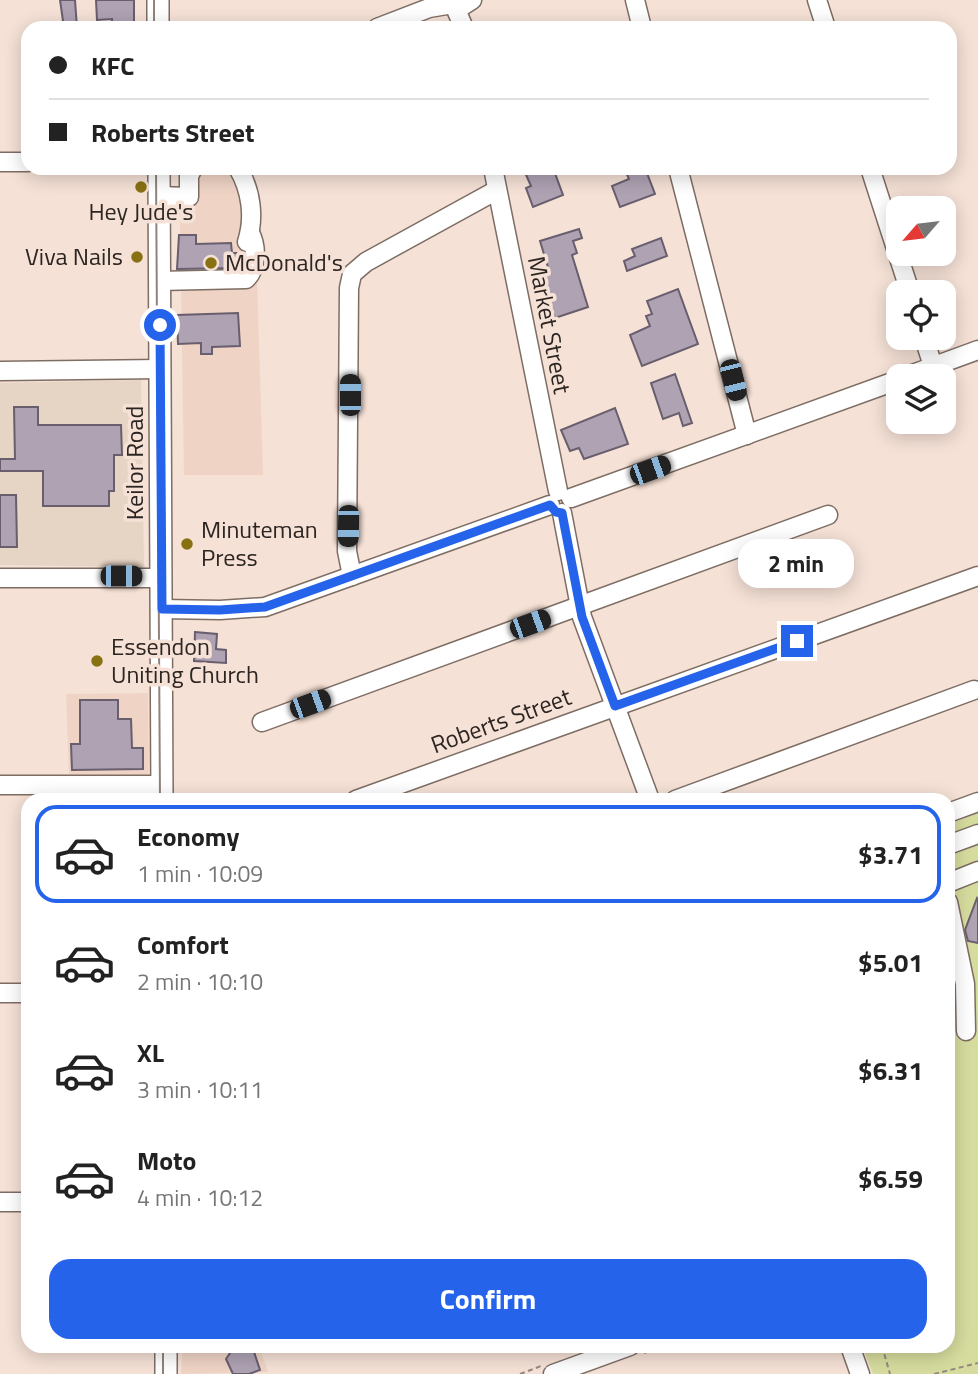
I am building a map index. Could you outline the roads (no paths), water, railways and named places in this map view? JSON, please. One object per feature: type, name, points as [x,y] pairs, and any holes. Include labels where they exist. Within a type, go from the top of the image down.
[{"type":"main road","points":[[158,0],[158,21]]},
{"type":"main road","name":"Keilor Road","points":[[159,175],[159,196],[168,228],[159,281],[162,792]]},
{"type":"main road","points":[[166,1353],[166,1374]]},
{"type":"street","points":[[635,0],[640,21]]},
{"type":"street","points":[[817,0],[824,21]]},
{"type":"street","points":[[398,21],[452,3],[461,21]]},
{"type":"street","points":[[0,162],[21,162]]},
{"type":"street","points":[[159,196],[190,197],[190,175]]},
{"type":"street","points":[[159,281],[246,279],[254,265],[254,240],[250,233],[249,191],[241,175]]},
{"type":"street","name":"Market Street","points":[[494,175],[561,502],[579,606],[647,793]]},
{"type":"street","points":[[680,175],[747,435]]},
{"type":"street","points":[[872,175],[906,280]]},
{"type":"street","points":[[352,576],[348,551],[349,288],[352,274],[366,262],[497,190]]},
{"type":"street","points":[[939,364],[978,350]]},
{"type":"street","points":[[0,370],[160,369]]},
{"type":"street","points":[[162,609],[255,609],[886,384]]},
{"type":"street","points":[[262,722],[828,515]]},
{"type":"street","name":"Roberts Street","points":[[375,793],[978,576]]},
{"type":"street","points":[[0,578],[162,578]]},
{"type":"street","points":[[694,793],[974,690]]},
{"type":"street","points":[[0,785],[162,792]]},
{"type":"street","points":[[955,811],[978,802]]},
{"type":"street","points":[[955,812],[973,836],[955,842]]},
{"type":"street","points":[[955,880],[978,871]]},
{"type":"street","points":[[955,936],[965,984],[966,1031]]},
{"type":"street","points":[[0,993],[21,993]]},
{"type":"street","points":[[0,1202],[21,1202]]},
{"type":"street","points":[[553,1374],[612,1353]]},
{"type":"street","points":[[852,1353],[860,1374]]},
{"type":"tram line","points":[[154,0],[154,21]]},
{"type":"tram line","points":[[156,175],[160,793]]},
{"type":"tram line","points":[[163,1353],[163,1374]]},
{"type":"place","name":"Hey Jude's","points":[[141,187]]},
{"type":"place","name":"Viva Nails","points":[[137,257]]},
{"type":"place","name":"McDonald's","points":[[211,263]]},
{"type":"place","name":"Minuteman Press","points":[[187,544]]},
{"type":"place","name":"Essendon Uniting Church","points":[[97,661]]}]
